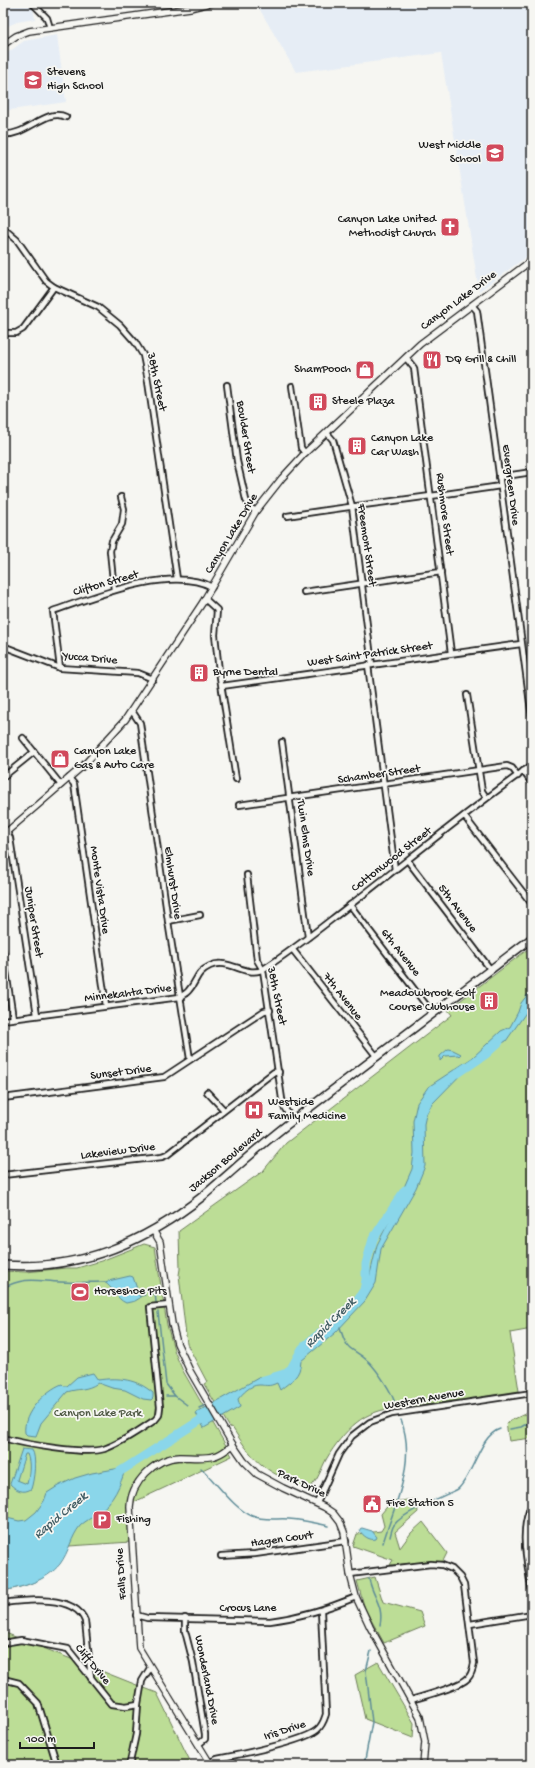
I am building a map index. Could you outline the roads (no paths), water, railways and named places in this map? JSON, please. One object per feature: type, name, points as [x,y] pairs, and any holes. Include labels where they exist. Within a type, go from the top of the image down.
[{"type":"main road","name":"Jackson Boulevard","points":[[3,1265],[43,1266],[85,1259],[118,1247],[153,1230],[180,1213],[292,1120],[532,938]]},
{"type":"street","points":[[32,3],[47,18],[50,28]]},
{"type":"street","points":[[3,45],[22,33],[183,9],[210,3]]},
{"type":"street","points":[[3,134],[17,133],[51,114],[61,114],[66,116]]},
{"type":"street","name":"38th Street","points":[[3,228],[16,240],[31,258],[39,273],[54,287],[98,307],[110,316],[135,342],[143,355],[177,579]]},
{"type":"street","name":"Canyon Lake Drive","points":[[5,833],[69,778],[100,748],[132,711],[205,599],[256,511],[275,486],[305,453],[420,344],[532,260]]},
{"type":"street","points":[[3,333],[16,334],[23,329],[54,287]]},
{"type":"street","name":"Evergreen Drive","points":[[472,305],[477,311],[532,718]]},
{"type":"street","name":"Rushmore Street","points":[[406,358],[414,368],[452,653]]},
{"type":"street","name":"Boulder Street","points":[[227,385],[236,461],[246,500],[251,508],[256,511]]},
{"type":"street","points":[[292,386],[301,448],[305,453]]},
{"type":"street","name":"Freemont Street","points":[[327,433],[333,440],[352,506],[395,870]]},
{"type":"street","points":[[499,477],[532,472]]},
{"type":"street","points":[[287,516],[352,506],[432,497],[500,486]]},
{"type":"street","points":[[114,590],[110,552],[112,541],[122,524],[124,509],[121,497]]},
{"type":"street","points":[[304,592],[441,572]]},
{"type":"street","name":"Clifton Street","points":[[60,668],[53,611],[114,590],[134,585],[177,579],[206,584],[212,587]]},
{"type":"street","points":[[205,599],[217,610],[215,636],[236,779]]},
{"type":"street","name":"West Saint Patrick Street","points":[[222,686],[521,644]]},
{"type":"street","name":"Yucca Drive","points":[[3,646],[60,668],[138,673],[153,679]]},
{"type":"street","points":[[525,668],[532,665]]},
{"type":"street","points":[[467,695],[478,771],[482,791],[486,797]]},
{"type":"street","name":"Elmhurst Drive","points":[[132,711],[140,723],[168,921],[190,1059]]},
{"type":"street","points":[[23,738],[61,784]]},
{"type":"street","name":"Twin Elms Drive","points":[[282,742],[308,937]]},
{"type":"street","points":[[3,777],[34,752]]},
{"type":"street","name":"Cottonwood Street","points":[[263,970],[293,950],[408,861],[486,797],[532,765]]},
{"type":"street","name":"Schamber Street","points":[[239,805],[507,766],[512,768],[518,776]]},
{"type":"street","points":[[523,772],[532,783]]},
{"type":"street","name":"Monte Vista Drive","points":[[69,778],[74,784],[106,1006]]},
{"type":"street","points":[[464,816],[532,904]]},
{"type":"street","name":"Juniper Street","points":[[5,833],[10,838],[37,1016]]},
{"type":"street","name":"5th Avenue","points":[[408,861],[491,970]]},
{"type":"street","name":"38th Street","points":[[247,874],[257,960],[263,970],[284,1107],[292,1120]]},
{"type":"street","name":"6th Avenue","points":[[350,905],[433,1014]]},
{"type":"street","points":[[168,921],[200,915]]},
{"type":"street","name":"7th Avenue","points":[[293,950],[377,1057]]},
{"type":"street","points":[[3,951],[13,1018]]},
{"type":"street","name":"Minnekahta Drive","points":[[3,1020],[180,997],[190,990],[195,978],[202,970],[212,965],[222,963],[232,964],[247,971],[263,970]]},
{"type":"street","name":"Sunset Drive","points":[[3,1098],[158,1079],[164,1077],[264,1011],[270,1010]]},
{"type":"street","name":"Lakeview Drive","points":[[3,1175],[162,1157],[168,1155],[274,1072],[279,1072]]},
{"type":"street","points":[[207,1092],[224,1110]]},
{"type":"street","name":"Park Drive","points":[[153,1230],[160,1242],[172,1324],[178,1347],[186,1364],[233,1445],[249,1466],[262,1477],[329,1510],[343,1527],[350,1574],[356,1597],[370,1627],[420,1717],[425,1742],[423,1765]]},
{"type":"street","points":[[3,1438],[92,1452],[110,1447],[155,1420],[159,1415],[160,1407],[150,1307],[169,1304]]},
{"type":"street","name":"Western Avenue","points":[[317,1503],[335,1461],[343,1447],[357,1431],[370,1422],[392,1414],[532,1393]]},
{"type":"street","name":"Falls Drive","points":[[199,1744],[150,1668],[139,1648],[130,1507],[131,1495],[134,1488],[154,1467],[165,1460],[179,1457],[213,1457],[233,1445]]},
{"type":"street","points":[[532,1504],[527,1515],[524,1531],[532,1593]]},
{"type":"street","name":"Hagen Court","points":[[221,1556],[255,1554],[346,1541]]},
{"type":"street","points":[[525,1547],[532,1546]]},
{"type":"street","points":[[350,1574],[431,1564],[442,1565],[452,1570],[460,1577],[464,1585],[474,1663],[472,1671],[468,1678],[459,1684],[411,1700]]},
{"type":"street","name":"Crocus Lane","points":[[136,1615],[147,1618],[270,1621],[288,1619],[321,1611],[356,1597]]},
{"type":"street","points":[[3,1603],[31,1600],[57,1602],[73,1607],[83,1614],[92,1680]]},
{"type":"street","name":"Iris Drive","points":[[211,1764],[217,1759],[277,1745],[306,1736],[317,1730],[323,1724],[326,1714],[321,1611]]},
{"type":"street","points":[[470,1624],[532,1614]]},
{"type":"street","name":"Wonderland Drive","points":[[186,1618],[185,1631],[193,1662],[205,1734],[205,1740],[199,1744]]},
{"type":"street","name":"Cliff Drive","points":[[3,1642],[21,1640],[68,1648],[112,1704],[126,1706],[138,1704]]},
{"type":"street","points":[[128,1765],[136,1734],[138,1704],[142,1681],[150,1668]]},
{"type":"street","points":[[3,1679],[19,1683],[38,1703],[57,1765]]},
{"type":"street","points":[[199,1744],[211,1764]]},
{"type":"water","points":[[532,989],[532,1004],[506,1041],[474,1061],[432,1104],[426,1115],[424,1124],[425,1166],[416,1188],[381,1249],[376,1283],[365,1301],[335,1333],[301,1361],[299,1371],[292,1381],[280,1390],[277,1383],[253,1386],[244,1392],[238,1399],[240,1407],[204,1428],[196,1413],[260,1377],[269,1376],[281,1378],[296,1355],[305,1351],[317,1341],[366,1291],[377,1245],[412,1169],[414,1153],[413,1121],[417,1103],[428,1087],[472,1058],[501,1031],[510,1027],[521,1003]]},
{"type":"water","points":[[448,1049],[461,1054],[459,1056],[445,1056],[440,1061],[440,1056]]},
{"type":"water","points":[[130,1276],[133,1277],[140,1298],[126,1303],[120,1299],[104,1282]]},
{"type":"water","points":[[93,1373],[98,1380],[120,1379],[134,1382],[147,1388],[153,1393],[153,1398],[151,1400],[143,1399],[125,1390],[112,1388],[98,1383],[94,1386],[67,1392],[41,1423],[36,1436],[27,1435],[25,1433],[27,1418],[36,1403],[42,1397],[49,1391],[62,1384],[67,1386],[77,1377]]},
{"type":"water","points":[[22,1449],[32,1450],[34,1453],[35,1463],[31,1489],[20,1491],[10,1484]],"holes":[[[25,1454],[27,1454],[29,1465],[27,1484],[17,1480]]]},
{"type":"water","points":[[126,1467],[119,1487],[112,1498],[96,1515],[80,1526],[60,1564],[41,1579],[3,1591],[3,1517],[19,1521],[26,1520],[36,1512],[44,1501],[47,1493],[58,1486],[75,1478],[92,1473]]},
{"type":"water","points":[[362,1528],[372,1531],[377,1537],[376,1539],[369,1539],[365,1536],[360,1531]]},
{"type":"waterway","name":"Rapid Creek","points":[[458,1073],[486,1054],[499,1042]]},
{"type":"waterway","name":"Rapid Creek","points":[[264,1380],[284,1374],[291,1369],[302,1349],[332,1324],[358,1299],[364,1290],[366,1280],[366,1264],[373,1239],[405,1190]]},
{"type":"waterway","points":[[3,1288],[11,1284],[31,1280],[104,1282]]},
{"type":"waterway","points":[[150,1294],[155,1293],[156,1302]]},
{"type":"waterway","points":[[140,1296],[145,1295]]},
{"type":"waterway","points":[[158,1312],[166,1384],[175,1396],[187,1405]]},
{"type":"waterway","points":[[340,1327],[345,1342],[351,1349],[369,1362],[388,1388],[395,1404]]},
{"type":"waterway","points":[[166,1396],[175,1396]]},
{"type":"waterway","points":[[199,1408],[208,1404]]},
{"type":"waterway","name":"Rapid Creek","points":[[116,1474],[210,1414]]},
{"type":"waterway","points":[[383,1543],[398,1498],[406,1467],[407,1451],[401,1420]]},
{"type":"waterway","points":[[510,1429],[521,1427],[530,1422]]},
{"type":"waterway","points":[[390,1537],[394,1525],[405,1515],[458,1489],[464,1482],[487,1439],[500,1429]]},
{"type":"waterway","name":"Rapid Creek","points":[[126,1467],[133,1467]]},
{"type":"waterway","points":[[201,1468],[245,1513],[257,1518],[299,1520],[329,1526]]},
{"type":"waterway","points":[[369,1579],[381,1612],[380,1625]]},
{"type":"waterway","points":[[364,1765],[372,1722],[366,1671],[371,1651]]},
{"type":"place","name":"Stevens High School","points":[[33,80]]},
{"type":"place","name":"West Middle School","points":[[495,153]]},
{"type":"place","name":"Canyon Lake United Methodist Church","points":[[450,227]]},
{"type":"place","name":"DQ Grill & Chill","points":[[432,360]]},
{"type":"place","name":"ShamPooch","points":[[365,370]]},
{"type":"place","name":"Steele Plaza","points":[[318,402]]},
{"type":"place","name":"Canyon Lake Car Wash","points":[[357,446]]},
{"type":"place","name":"Byrne Dental","points":[[199,673]]},
{"type":"place","name":"Canyon Lake Gas & Auto Care","points":[[60,759]]},
{"type":"place","name":"Meadowbrook Golf Course Clubhouse","points":[[489,1001]]},
{"type":"place","name":"Westside Family Medicine","points":[[254,1110]]},
{"type":"place","name":"Horseshoe Pits","points":[[80,1292]]},
{"type":"place","name":"Fire Station 5","points":[[372,1504]]},
{"type":"place","name":"Fishing","points":[[102,1520]]},
{"type":"park label","name":"Canyon Lake Park","points":[[98,1414]]}]
